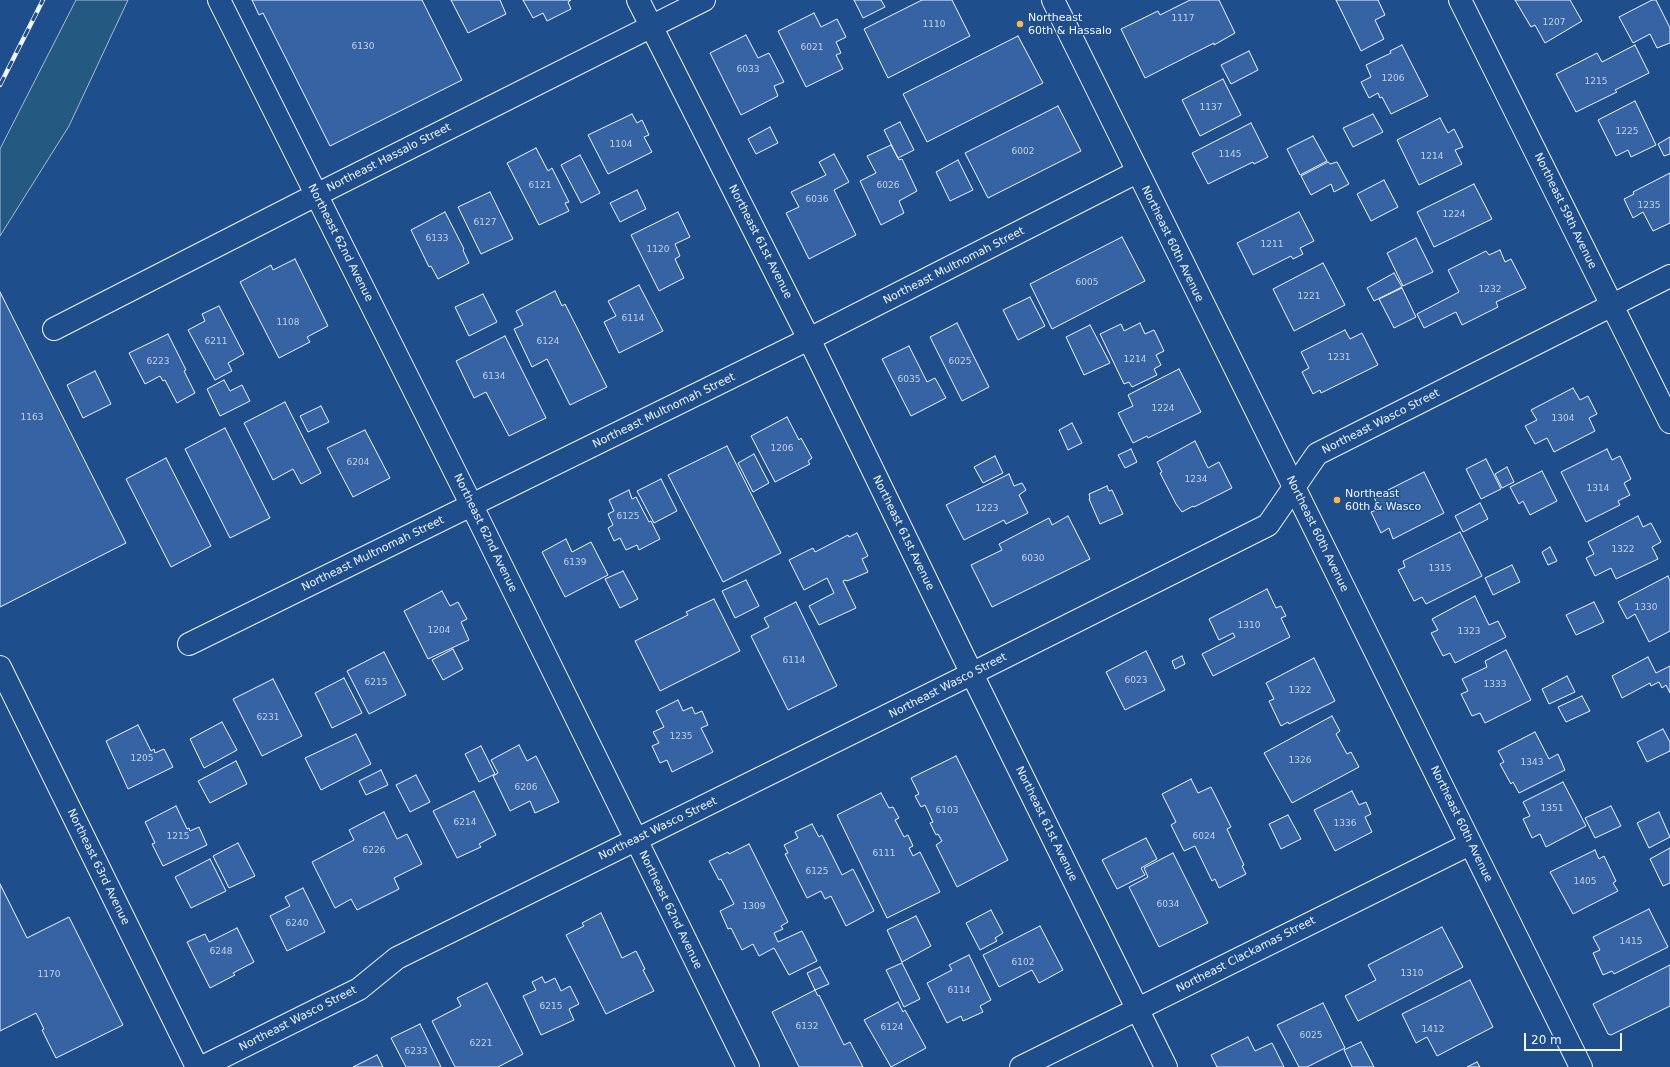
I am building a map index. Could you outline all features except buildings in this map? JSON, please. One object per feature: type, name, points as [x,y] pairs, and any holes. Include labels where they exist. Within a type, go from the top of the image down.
[{"type":"street","name":"Northeast 62nd Avenue","points":[[219,0],[472,506],[748,1067]]},
{"type":"street","name":"Northeast 61st Avenue","points":[[638,0],[809,339],[1166,1067]]},
{"type":"street","name":"Northeast Hassalo Street","points":[[54,329],[316,195],[704,0]]},
{"type":"street","name":"Northeast 60th Avenue","points":[[1053,0],[1581,1067]]},
{"type":"street","name":"Northeast 59th Avenue","points":[[1460,0],[1670,422]]},
{"type":"street","name":"Northeast Multnomah Street","points":[[189,644],[809,339],[1137,172]]},
{"type":"street","name":"Northeast Wasco Street","points":[[202,1067],[359,990],[397,958],[972,674],[1268,525],[1318,454],[1670,276]]},
{"type":"street","name":"Northeast 63rd Avenue","points":[[0,667],[197,1067]]},
{"type":"street","name":"Northeast Clackamas Street","points":[[1021,1067],[1470,844]]},
{"type":"shaded area","points":[[76,0],[128,0],[69,126],[0,236],[0,149]]},
{"type":"railway","points":[[0,85],[43,0]]},
{"type":"place","name":"Northeast 60th & Hassalo","points":[[1020,24]]},
{"type":"place","name":"Northeast 60th & Wasco","points":[[1337,500]]}]
